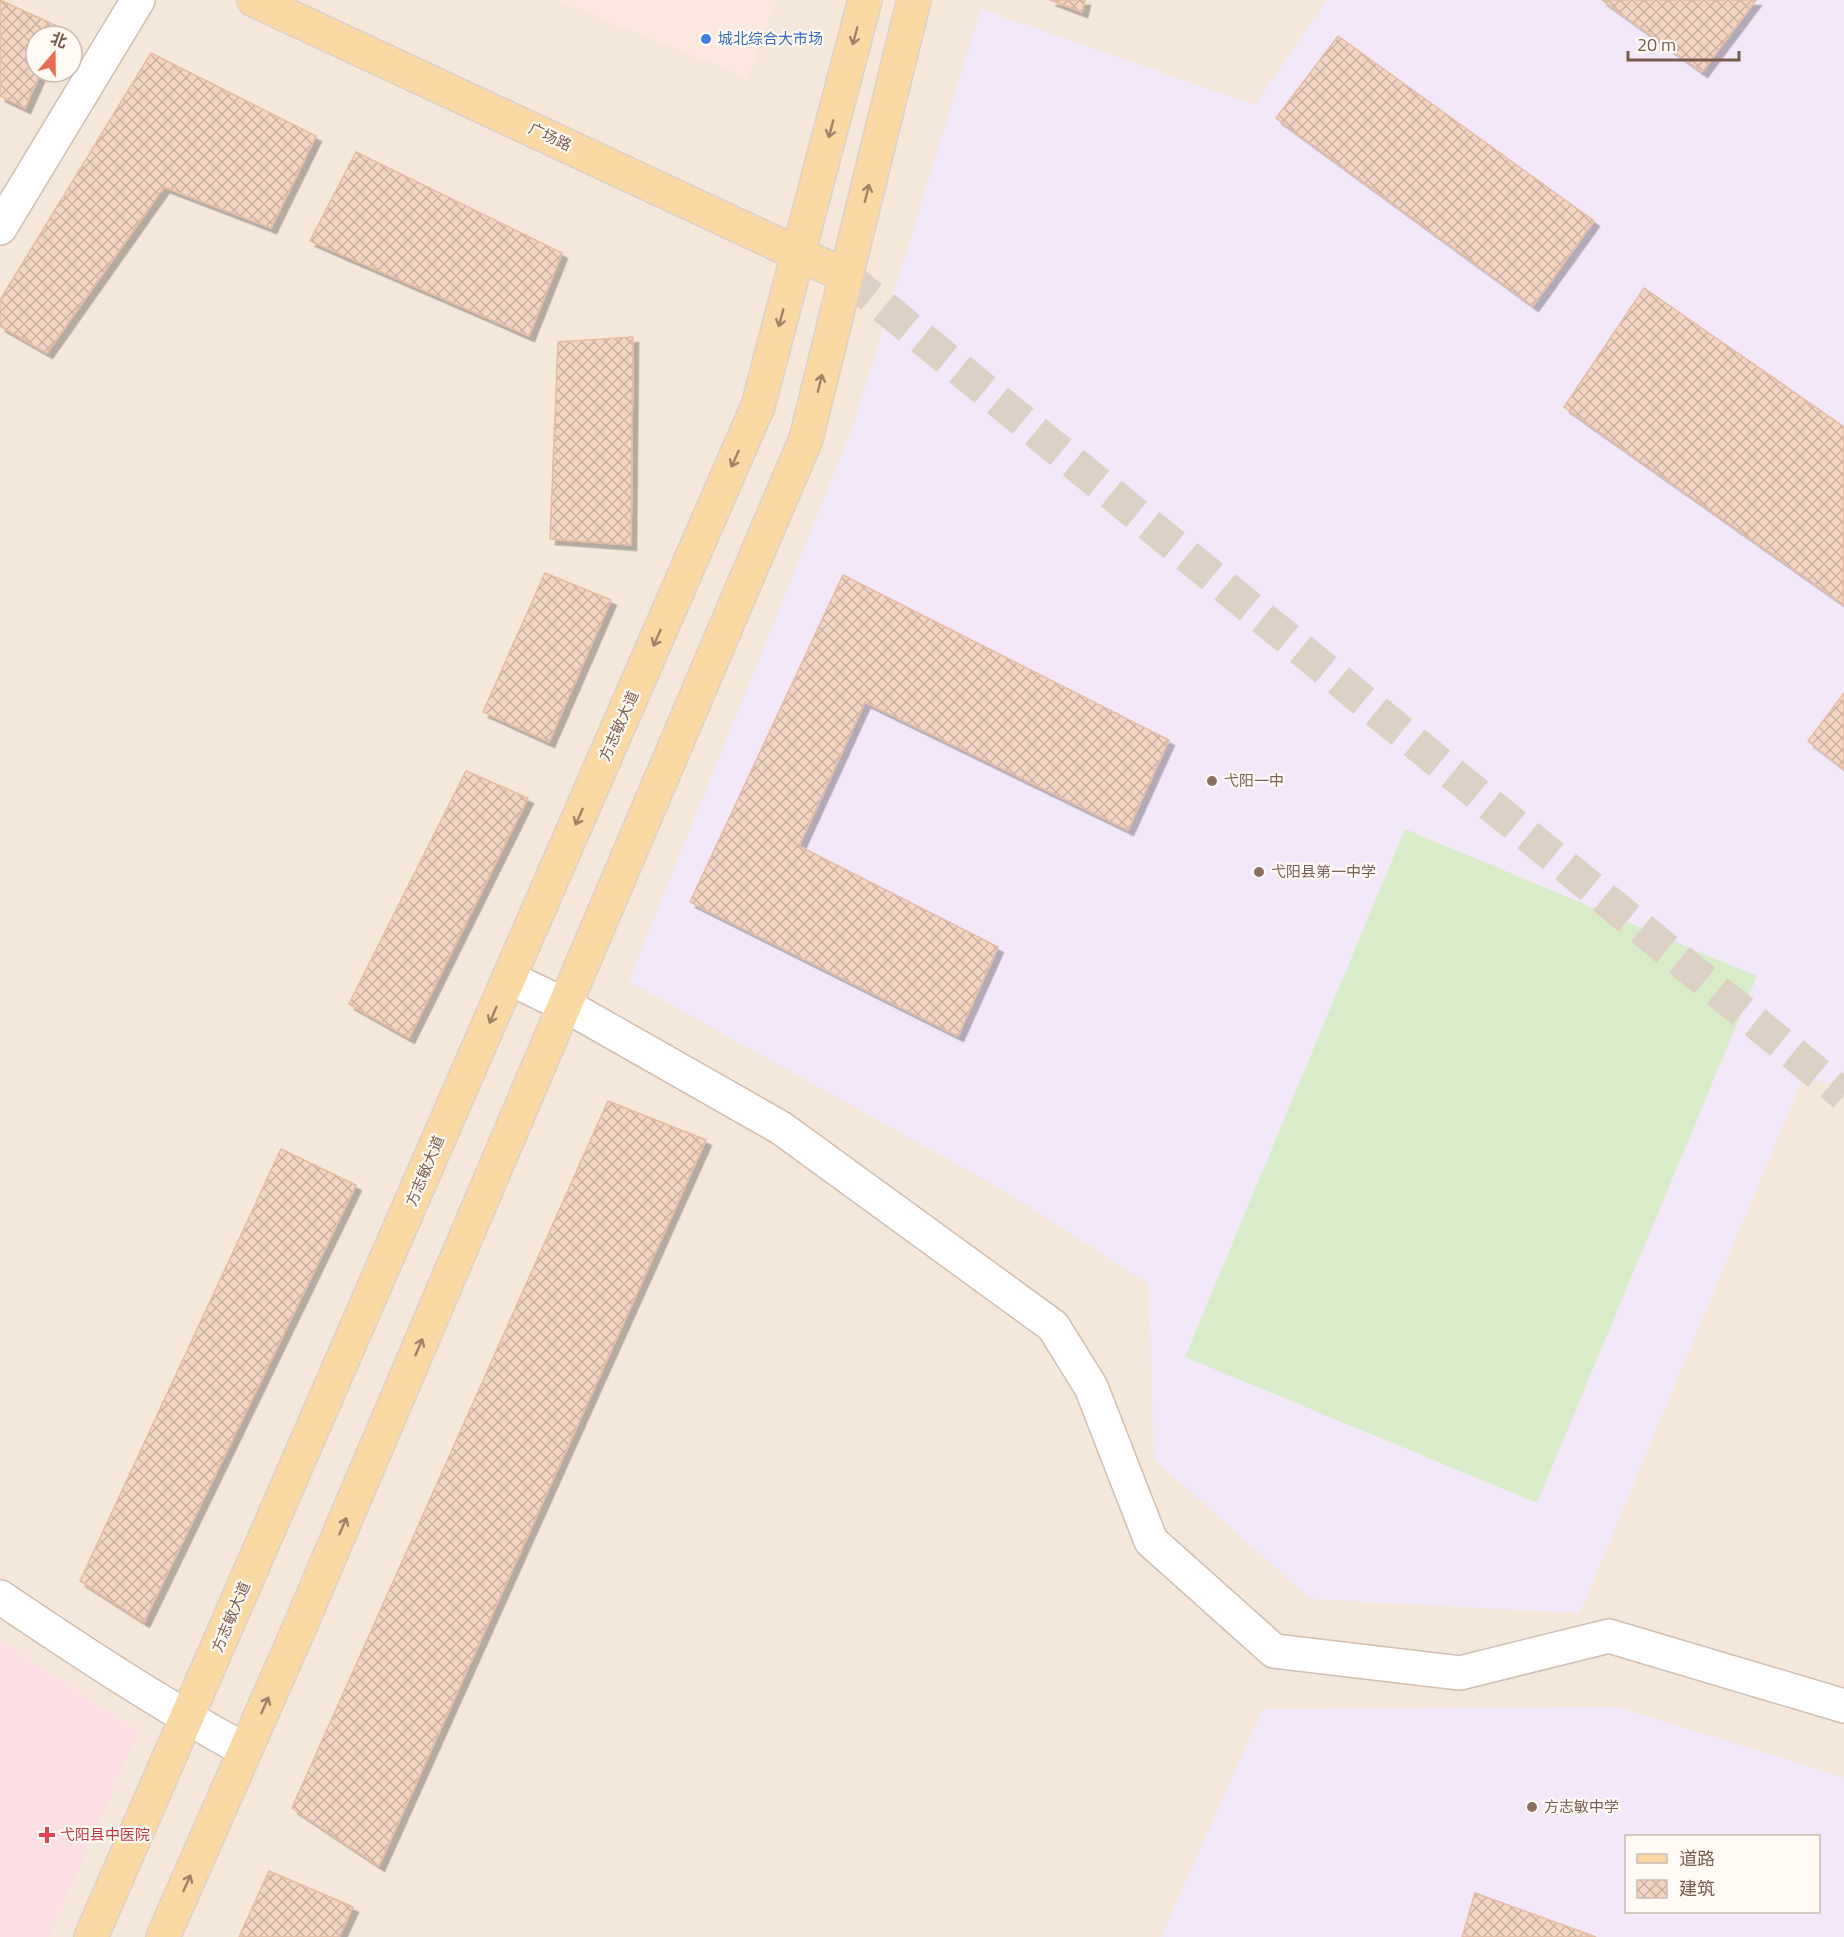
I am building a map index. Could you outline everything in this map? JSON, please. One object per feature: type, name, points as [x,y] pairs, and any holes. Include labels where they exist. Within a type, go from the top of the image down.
[{"type":"main road","name":"广场路","points":[[254,0],[799,252],[846,276]]},
{"type":"main road","name":"方志敏大道","points":[[91,1937],[758,406],[865,0]]},
{"type":"main road","points":[[163,1937],[303,1620],[806,439],[914,0]]},
{"type":"street","points":[[0,228],[138,0]]},
{"type":"street","points":[[509,978],[565,1005],[781,1128],[1053,1326],[1091,1387],[1151,1541],[1274,1651],[1460,1673],[1609,1636],[1844,1706]]},
{"type":"street","points":[[0,1597],[87,1656],[245,1750]]},
{"type":"shaded area","points":[[0,0],[1844,0],[1844,1937],[0,1937]]},
{"type":"shaded area","name":"城北综合大市场","points":[[557,0],[776,0],[747,78]]},
{"type":"shaded area","name":"弋阳县第一中学","points":[[1327,0],[1844,0],[1844,1086],[1803,1078],[1580,1613],[1311,1599],[1154,1459],[1149,1284],[1003,1190],[629,981],[853,427],[981,9],[1255,105]]},
{"type":"shaded area","name":"弋阳县中医院","points":[[0,1640],[139,1732],[49,1937],[0,1937]]},
{"type":"shaded area","name":"方志敏中学","points":[[1617,1707],[1844,1777],[1844,1937],[1161,1937],[1263,1709]]},
{"type":"green space","points":[[1405,829],[1757,976],[1537,1503],[1185,1357]]},
{"type":"building","points":[[0,0],[52,24],[24,24],[24,84],[36,84],[25,108],[0,96]]},
{"type":"building","points":[[1050,0],[1085,0],[1082,12]]},
{"type":"building","points":[[1602,0],[1756,0],[1702,72]]},
{"type":"building","points":[[1338,36],[1594,221],[1533,306],[1276,118]]},
{"type":"building","points":[[151,53],[316,136],[271,228],[164,187],[47,353],[0,326],[0,300]]},
{"type":"building","points":[[356,152],[562,253],[529,336],[310,241]]},
{"type":"building","points":[[1644,288],[1844,427],[1843,604],[1564,407]]},
{"type":"building","points":[[633,337],[631,545],[550,539],[558,342]]},
{"type":"building","points":[[545,573],[611,600],[549,742],[483,712]]},
{"type":"building","points":[[843,575],[1169,740],[1128,830],[865,702],[799,846],[998,947],[958,1036],[690,902]]},
{"type":"building","points":[[1844,693],[1844,769],[1808,741]]},
{"type":"building","points":[[466,771],[528,798],[409,1038],[349,1004]]},
{"type":"building","points":[[608,1101],[706,1140],[379,1866],[292,1808]]},
{"type":"building","points":[[281,1149],[356,1185],[144,1622],[80,1581]]},
{"type":"building","points":[[269,1871],[353,1907],[339,1937],[239,1937]]},
{"type":"building","points":[[1475,1893],[1596,1937],[1462,1937]]},
{"type":"tunnel","points":[[846,276],[1844,1095]]},
{"type":"place","name":"城北综合大市场","points":[[706,39]]},
{"type":"place","name":"弋阳一中","points":[[1212,781]]},
{"type":"place","name":"弋阳县第一中学","points":[[1259,872]]},
{"type":"place","name":"方志敏中学","points":[[1532,1807]]},
{"type":"place","name":"弋阳县中医院","points":[[47,1835]]}]
